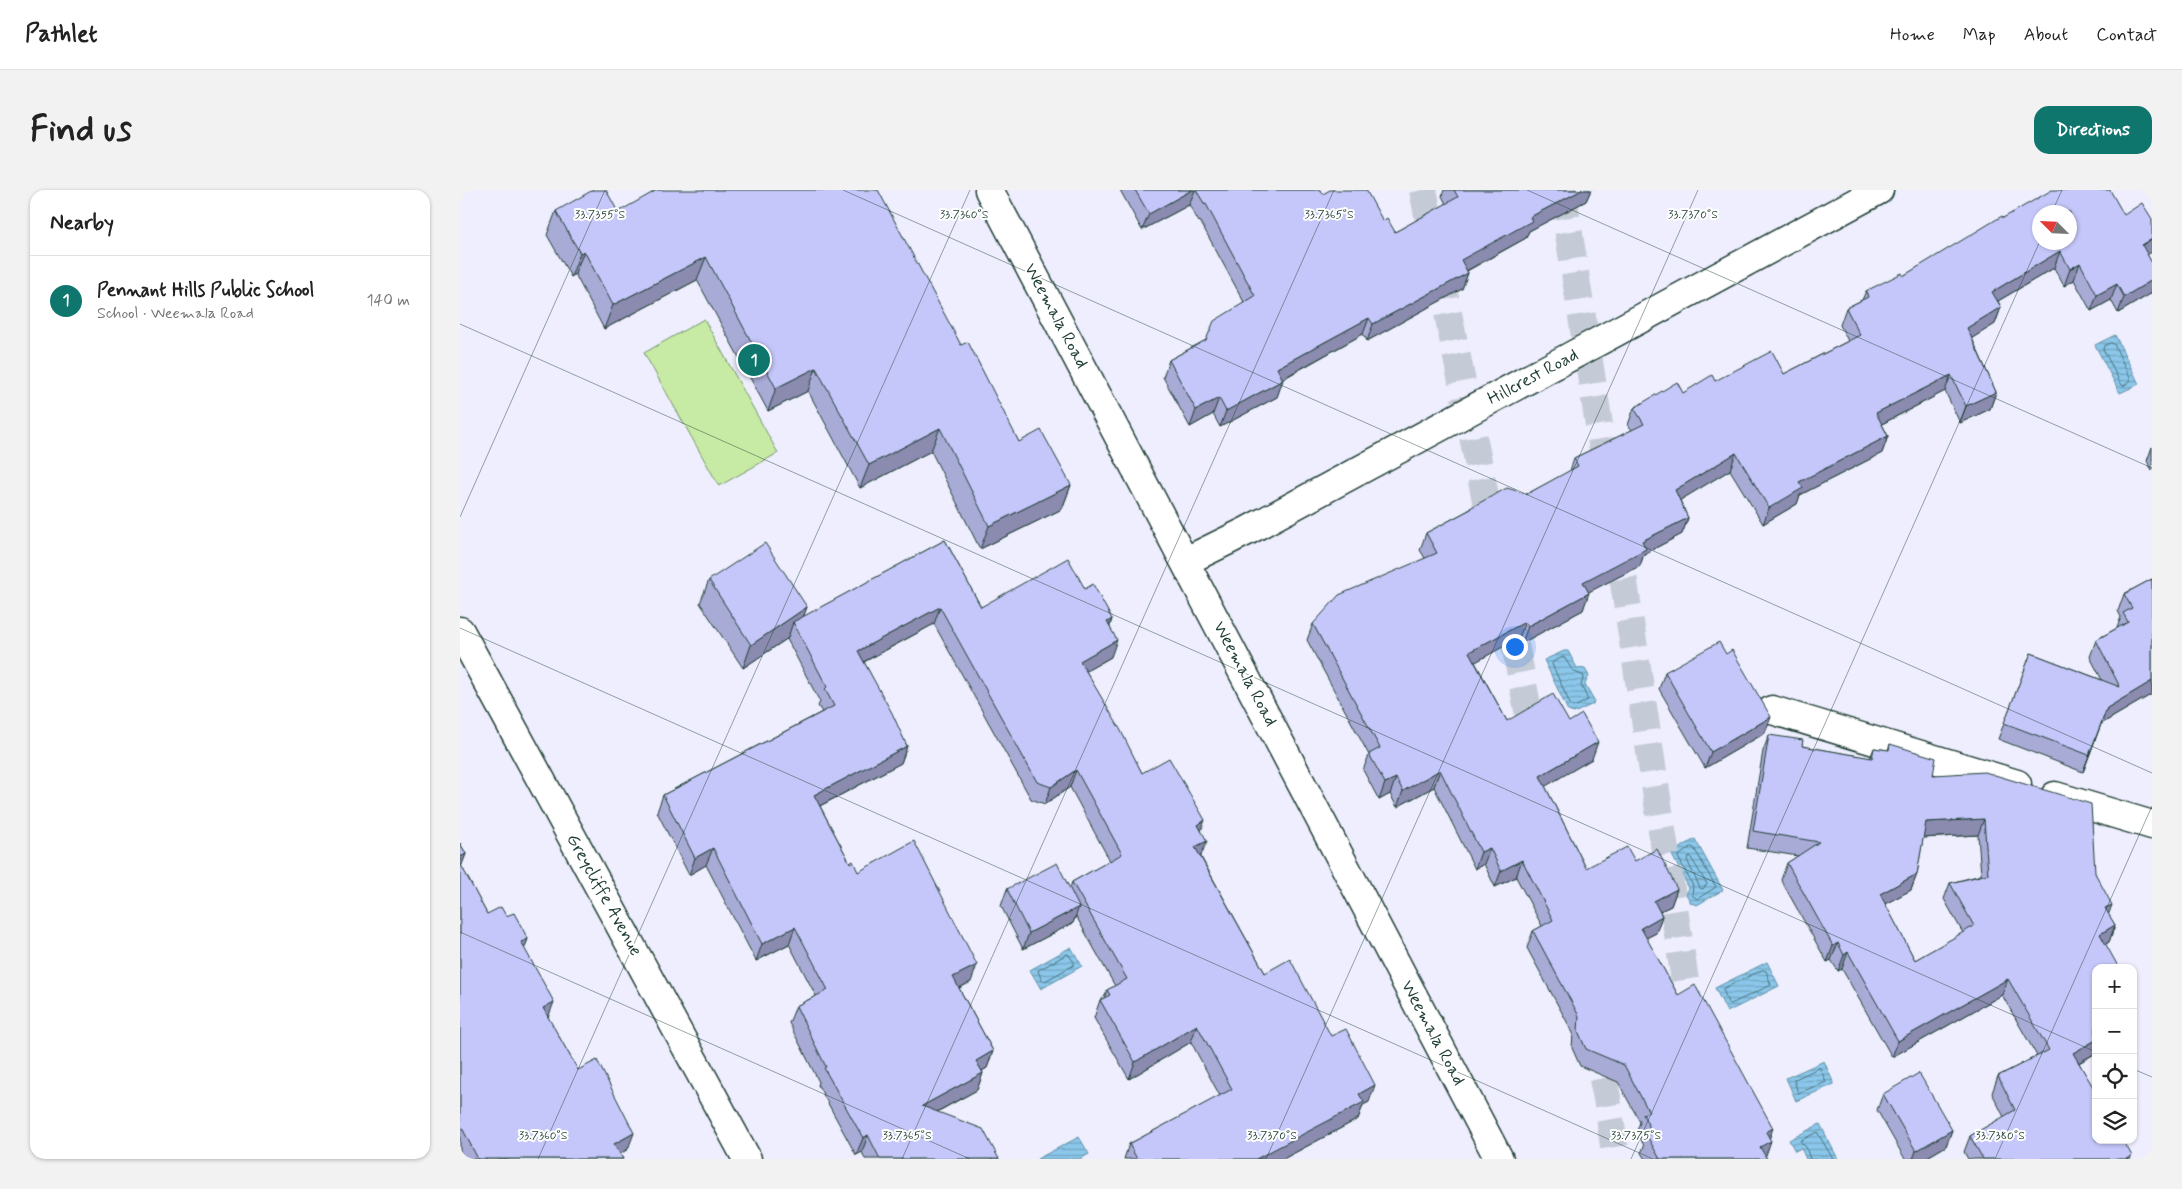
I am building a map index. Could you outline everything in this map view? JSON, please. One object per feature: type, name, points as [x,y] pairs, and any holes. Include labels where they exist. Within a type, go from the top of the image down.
[{"type":"street","name":"Weemala Road","points":[[989,190],[1186,561],[1490,1156]]},
{"type":"street","name":"Hillcrest Road","points":[[1186,561],[1247,531],[1879,190]]},
{"type":"street","name":"Greycliffe Avenue","points":[[460,631],[748,1159]]},
{"type":"street","points":[[1772,710],[2152,825]]},
{"type":"green space","points":[[704,319],[778,453],[719,486],[644,353]]},
{"type":"water","points":[[2115,335],[2139,384],[2120,393],[2095,345]]},
{"type":"water","points":[[1568,651],[1577,668],[1585,669],[1589,676],[1585,684],[1594,700],[1593,704],[1574,713],[1568,711],[1544,660]]},
{"type":"water","points":[[1695,839],[1723,890],[1697,905],[1691,903],[1686,894],[1689,888],[1671,853]]},
{"type":"water","points":[[1071,947],[1082,966],[1041,989],[1030,970]]},
{"type":"water","points":[[1767,962],[1779,986],[1727,1012],[1715,988]]},
{"type":"water","points":[[1824,1061],[1834,1084],[1796,1101],[1786,1078]]},
{"type":"water","points":[[1820,1124],[1838,1159],[1806,1159],[1801,1148],[1795,1151],[1789,1140]]},
{"type":"water","points":[[1079,1137],[1089,1154],[1080,1159],[1037,1159]]},
{"type":"building","points":[[593,190],[606,190],[618,212],[657,190],[878,190],[961,345],[968,342],[1019,442],[1041,430],[1071,485],[989,526],[940,428],[869,465],[816,368],[776,388],[706,257],[613,305],[584,251],[580,253],[556,211]]},
{"type":"building","points":[[1135,190],[1192,190],[1149,214]]},
{"type":"building","points":[[1196,190],[1320,190],[1323,194],[1330,190],[1366,190],[1383,221],[1387,218],[1395,232],[1458,197],[1454,190],[1582,190],[1530,217],[1532,221],[1461,260],[1468,273],[1373,324],[1369,318],[1277,368],[1283,380],[1226,411],[1219,398],[1196,410],[1169,360],[1206,340],[1214,321],[1255,296],[1206,204]]},
{"type":"building","points":[[2052,190],[2110,190],[2124,215],[2142,203],[2152,219],[2152,239],[2142,245],[2152,263],[2152,280],[2124,297],[2117,284],[2097,295],[2080,263],[2070,269],[2060,251],[1992,292],[2001,307],[1967,328],[1996,392],[1966,406],[1951,375],[1876,413],[1888,436],[1799,482],[1803,488],[1769,508],[1736,453],[1675,490],[1688,518],[1642,541],[1646,549],[1583,582],[1589,593],[1528,626],[1525,622],[1469,652],[1507,721],[1553,694],[1569,722],[1582,714],[1598,742],[1540,776],[1586,868],[1627,847],[1635,861],[1657,849],[1677,889],[1654,901],[1662,916],[1641,928],[1678,995],[1695,985],[1773,1128],[1766,1132],[1771,1141],[1760,1147],[1767,1159],[1660,1159],[1647,1136],[1652,1133],[1643,1114],[1649,1112],[1624,1065],[1586,1049],[1578,1031],[1579,1016],[1533,931],[1553,920],[1522,860],[1501,871],[1490,848],[1481,852],[1440,770],[1403,791],[1396,778],[1385,783],[1369,754],[1380,748],[1313,624],[1339,595],[1437,553],[1426,533],[1507,488],[1527,494],[1578,466],[1574,458],[1644,424],[1634,408],[1677,382],[1683,393],[1712,375],[1715,381],[1772,351],[1784,374],[1860,335],[1846,308],[1868,297],[1866,291],[1902,273],[1903,276],[2002,216],[2003,218]]},
{"type":"building","points":[[945,540],[981,607],[1068,558],[1085,589],[1093,584],[1112,619],[1107,622],[1117,640],[1080,661],[1120,729],[1142,773],[1169,758],[1205,820],[1198,825],[1207,841],[1195,847],[1265,973],[1290,959],[1331,1036],[1346,1029],[1375,1085],[1359,1094],[1364,1102],[1256,1159],[1137,1159],[1129,1144],[1232,1089],[1197,1025],[1135,1062],[1100,1000],[1110,995],[1107,990],[1127,979],[1072,882],[1122,854],[1076,770],[1051,787],[1037,782],[940,607],[858,651],[892,713],[907,746],[814,795],[850,863],[853,861],[858,872],[914,841],[977,965],[953,977],[993,1051],[976,1061],[983,1073],[922,1106],[983,1129],[999,1159],[880,1159],[868,1135],[863,1138],[824,1068],[826,1067],[796,1006],[828,990],[795,927],[762,944],[713,848],[695,858],[663,795],[834,706],[825,689],[827,687],[793,622]]},
{"type":"building","points":[[765,543],[807,607],[751,645],[709,580]]},
{"type":"building","points":[[2152,579],[2152,681],[2107,708],[2089,755],[2004,723],[2031,653],[2120,687],[2096,640],[2128,622],[2123,613],[2132,608],[2124,594]]},
{"type":"building","points":[[1719,642],[1726,654],[1732,650],[1771,717],[1711,752],[1665,672]]},
{"type":"building","points":[[1769,735],[1803,740],[1802,746],[1872,758],[1874,748],[1889,750],[1890,744],[1936,758],[1933,775],[1985,772],[2091,804],[2095,873],[2112,905],[2105,908],[2115,925],[2100,934],[2117,964],[2092,964],[2092,1042],[2073,1053],[2092,1085],[2092,1144],[2125,1144],[2132,1156],[2126,1159],[1983,1159],[1970,1136],[2015,1110],[1998,1076],[2049,1050],[2008,979],[1898,1041],[1848,952],[1844,955],[1838,943],[1833,946],[1787,863],[1819,842],[1753,831]],"holes":[[[1984,819],[1988,874],[1950,883],[1974,926],[1915,960],[1880,894],[1917,874],[1926,822]]]},
{"type":"building","points":[[460,843],[466,854],[460,857]]},
{"type":"building","points":[[460,863],[487,914],[501,907],[506,916],[514,913],[528,939],[521,942],[554,1002],[543,1008],[578,1070],[597,1060],[634,1133],[614,1144],[623,1159],[478,1159],[460,1124]]},
{"type":"building","points":[[1057,863],[1079,907],[1029,933],[1007,889]]},
{"type":"building","points":[[1919,1073],[1952,1130],[1916,1151],[1883,1094]]},
{"type":"tunnel","points":[[1423,190],[1493,535]]},
{"type":"tunnel","points":[[1562,190],[1608,482]]},
{"type":"tunnel","points":[[1617,537],[1692,1026]]},
{"type":"tunnel","points":[[1507,604],[1535,745]]},
{"type":"tunnel","points":[[1594,1037],[1607,1098],[1616,1159]]},
{"type":"place","name":"Pennant Hills Public School","points":[[754,360]]}]
